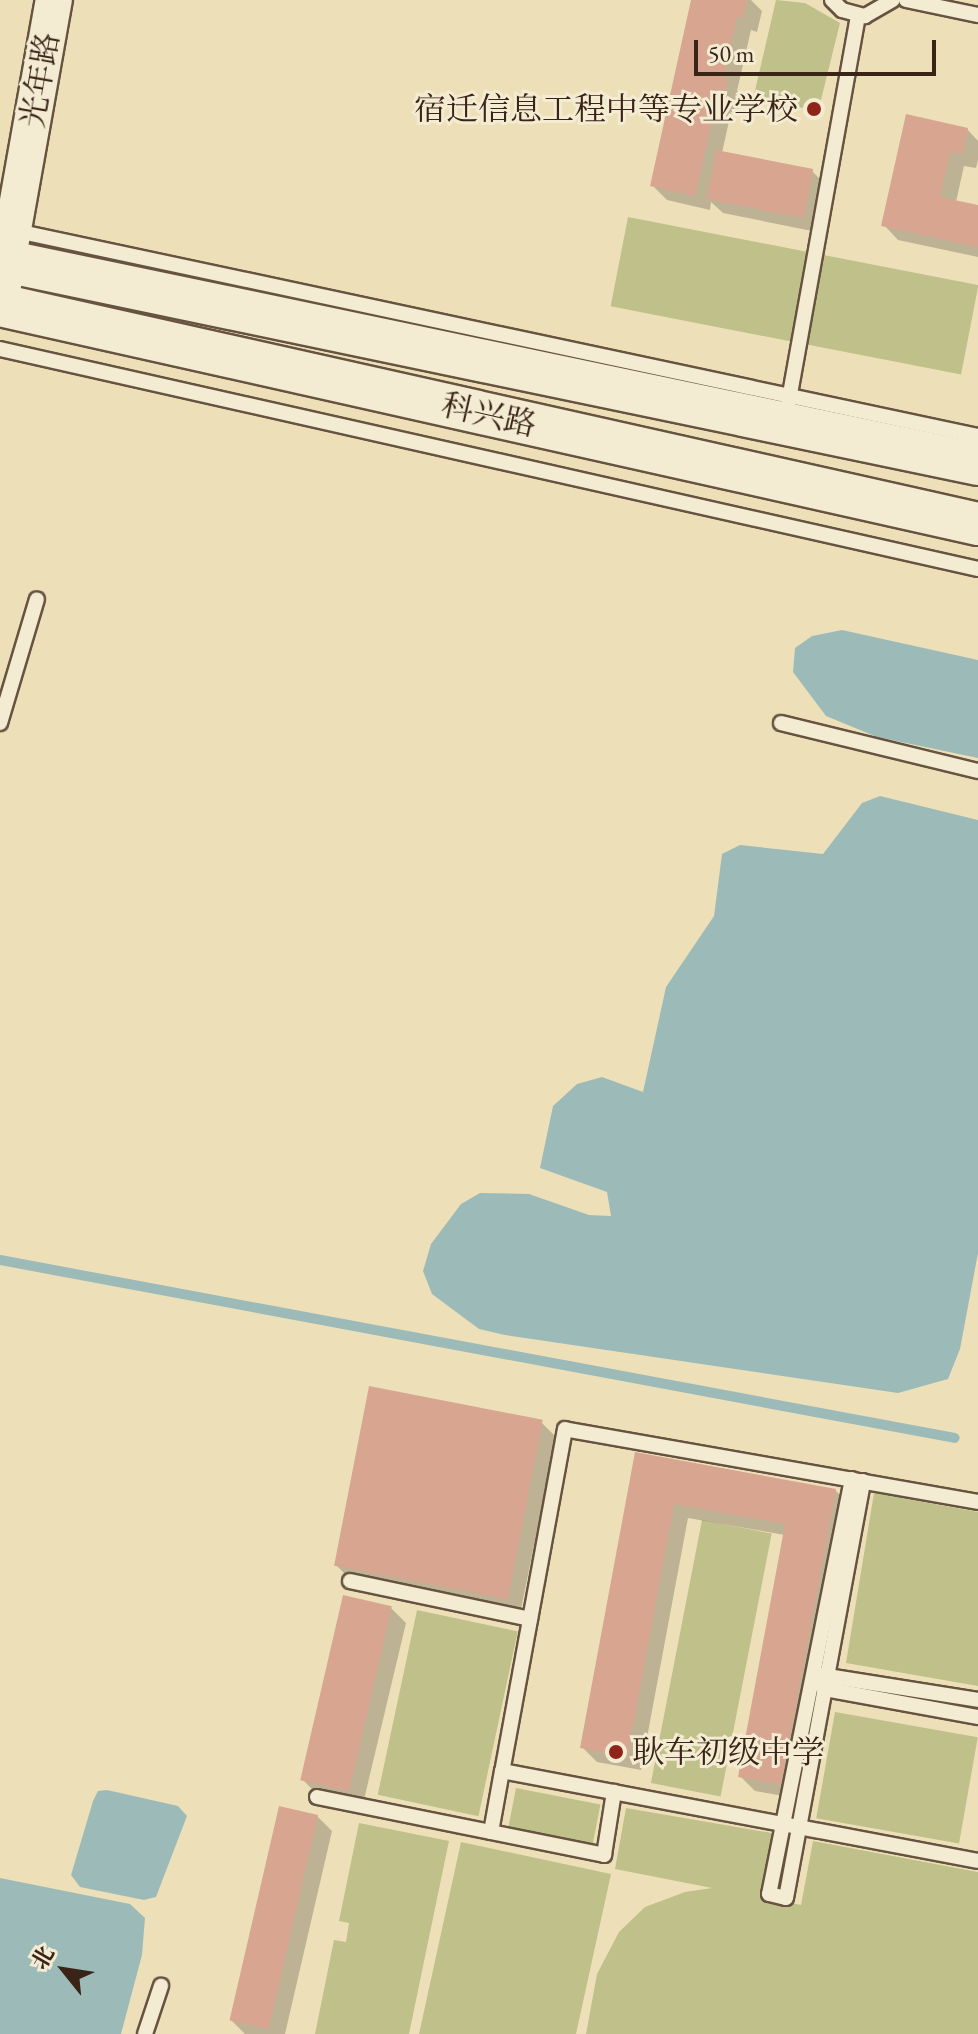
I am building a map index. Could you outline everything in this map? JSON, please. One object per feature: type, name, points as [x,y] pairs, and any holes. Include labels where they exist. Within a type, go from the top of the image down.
[{"type":"main road","name":"科兴路","points":[[5,245],[787,410],[978,464]]},
{"type":"main road","name":"科兴路","points":[[0,304],[978,524]]},
{"type":"street","name":"光年路","points":[[0,304],[5,245],[54,0]]},
{"type":"lane","points":[[832,0],[858,15],[876,13],[893,0]]},
{"type":"lane","points":[[906,0],[978,15]]},
{"type":"lane","points":[[858,15],[787,410],[978,436]]},
{"type":"lane","points":[[0,349],[978,569]]},
{"type":"lane","points":[[0,723],[37,599]]},
{"type":"lane","points":[[781,723],[978,771]]},
{"type":"lane","points":[[491,1832],[565,1429],[978,1502]]},
{"type":"lane","points":[[820,1675],[825,1689],[786,1898],[769,1894],[820,1675],[857,1480]]},
{"type":"lane","points":[[350,1581],[530,1619]]},
{"type":"lane","points":[[820,1675],[978,1700]]},
{"type":"lane","points":[[825,1689],[978,1717]]},
{"type":"lane","points":[[502,1771],[978,1861]]},
{"type":"lane","points":[[317,1797],[604,1855],[614,1792]]},
{"type":"lane","points":[[145,2034],[161,1986]]},
{"type":"green space","points":[[776,0],[805,3],[840,23],[818,112],[754,95]]},
{"type":"green space","points":[[628,217],[978,285],[961,374],[611,306]]},
{"type":"green space","points":[[874,1493],[978,1512],[978,1686],[846,1663]]},
{"type":"green space","points":[[702,1520],[772,1534],[721,1797],[651,1783]]},
{"type":"green space","points":[[417,1610],[518,1631],[478,1816],[378,1795]]},
{"type":"green space","points":[[835,1712],[978,1737],[959,1844],[816,1818]]},
{"type":"green space","points":[[516,1788],[600,1804],[593,1844],[508,1827]]},
{"type":"green space","points":[[626,1808],[772,1833],[762,1897],[801,1905],[813,1841],[978,1872],[978,2034],[586,2034],[597,1974],[619,1932],[645,1907],[685,1892],[712,1888],[615,1869]]},
{"type":"green space","points":[[359,1823],[449,1841],[409,2034],[315,2034],[334,1940],[346,1942],[349,1923],[339,1921]]},
{"type":"green space","points":[[461,1842],[611,1874],[576,2034],[419,2034]]},
{"type":"water","points":[[842,630],[978,660],[978,758],[877,737],[826,716],[793,672],[795,648],[812,636]]},
{"type":"water","points":[[880,796],[978,820],[978,1253],[960,1349],[948,1379],[898,1393],[505,1335],[479,1329],[432,1294],[423,1271],[431,1244],[461,1204],[480,1193],[529,1194],[589,1215],[611,1216],[607,1192],[540,1168],[553,1106],[577,1084],[602,1077],[643,1092],[666,987],[714,916],[722,854],[740,845],[823,854],[862,803]]},
{"type":"water","points":[[107,1790],[178,1806],[187,1816],[156,1897],[144,1900],[80,1887],[71,1875],[93,1801],[98,1791]]},
{"type":"water","points":[[0,1878],[130,1904],[145,1918],[142,1955],[121,2034],[0,2034]]},
{"type":"building","points":[[691,0],[747,0],[743,18],[737,17],[723,78],[728,79],[723,100],[717,98],[695,196],[650,186]]},
{"type":"building","points":[[906,114],[968,128],[962,155],[950,152],[940,197],[978,205],[978,247],[881,226]]},
{"type":"building","points":[[716,150],[813,169],[804,218],[706,199]]},
{"type":"building","points":[[369,1386],[543,1420],[508,1599],[334,1566]]},
{"type":"building","points":[[635,1452],[836,1489],[781,1784],[738,1777],[785,1524],[674,1504],[627,1757],[580,1748]]},
{"type":"building","points":[[343,1595],[392,1606],[349,1791],[300,1780]]},
{"type":"building","points":[[279,1806],[318,1815],[268,2029],[230,2020]]},
{"type":"waterway","points":[[0,1260],[955,1438]]},
{"type":"place","name":"宿迁信息工程中等专业学校","points":[[814,109]]},
{"type":"place","name":"耿车初级中学","points":[[616,1752]]}]
